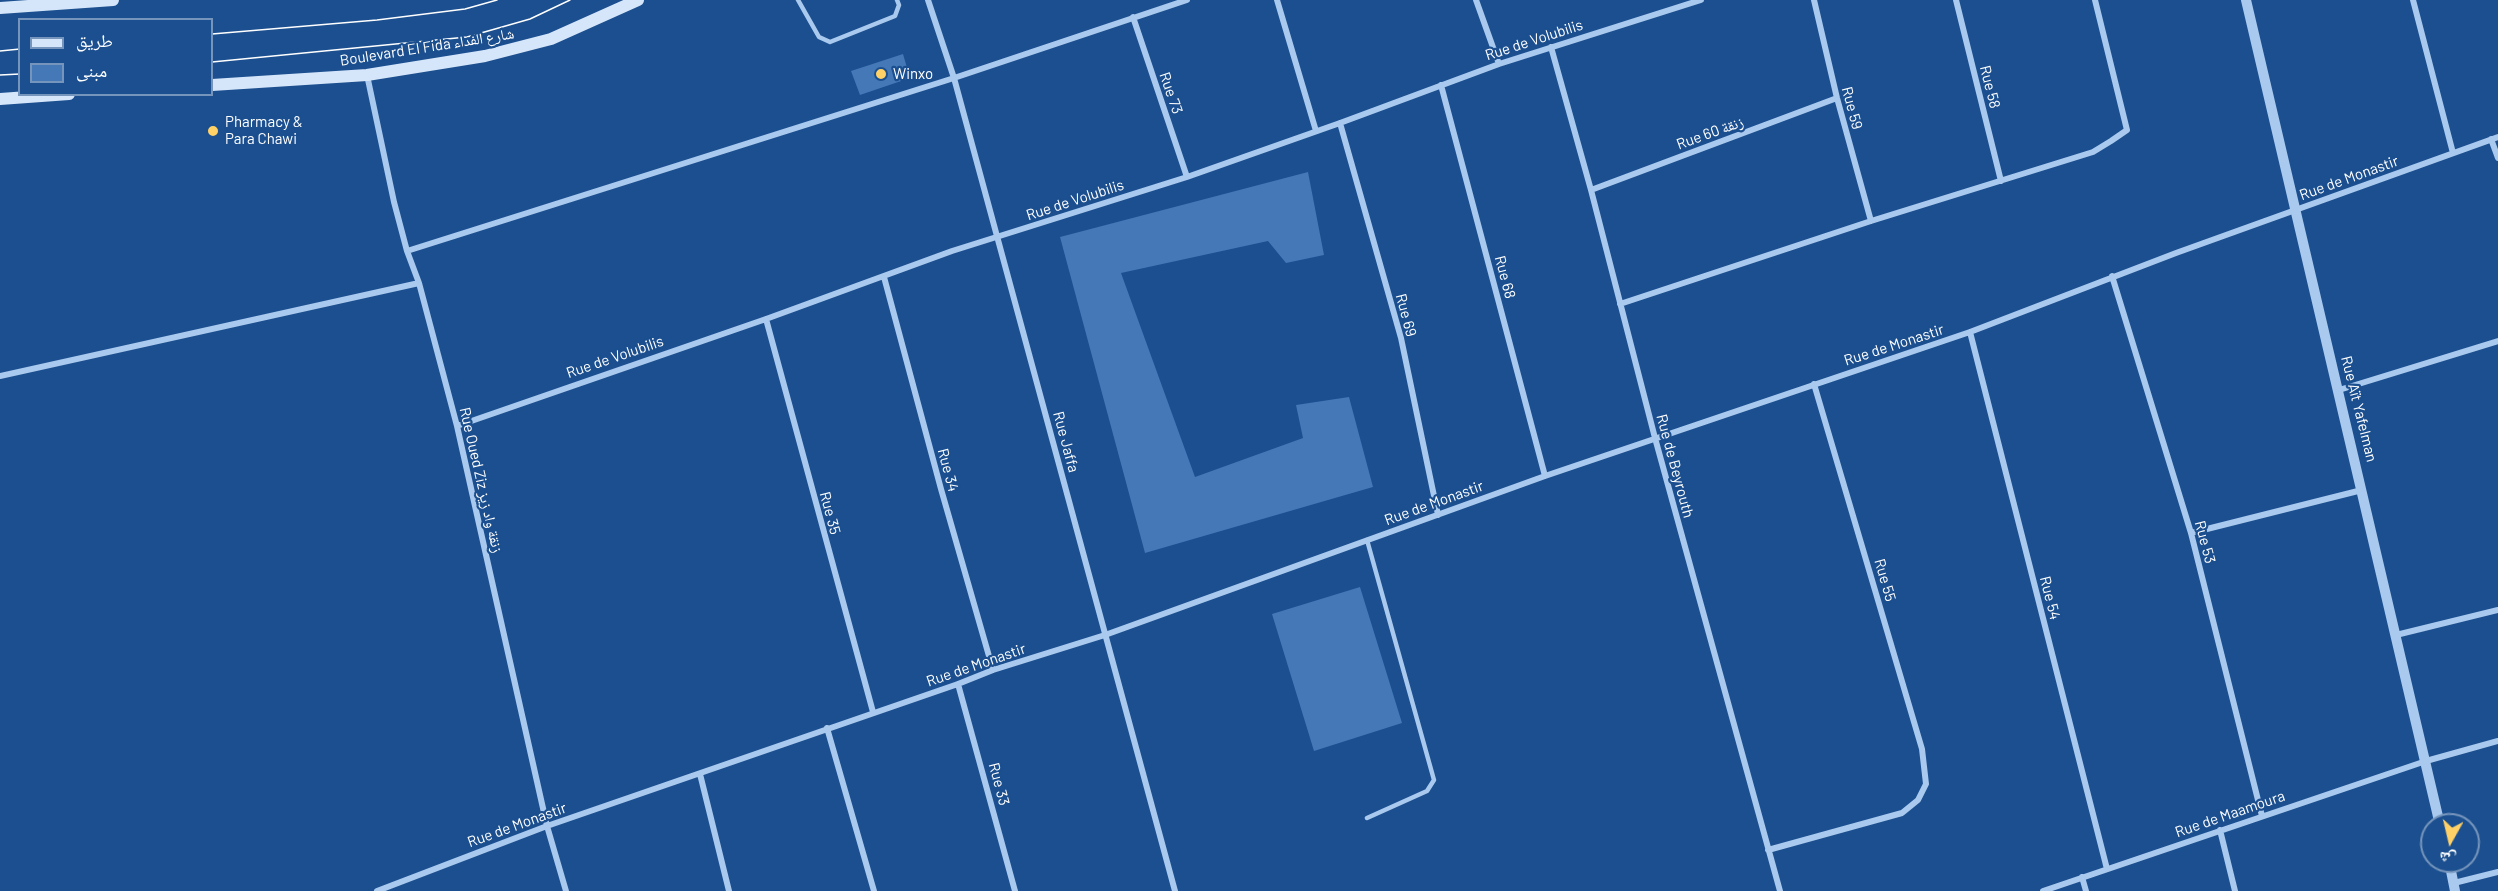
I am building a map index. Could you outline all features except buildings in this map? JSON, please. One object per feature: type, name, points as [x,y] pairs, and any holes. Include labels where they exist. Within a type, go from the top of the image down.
[{"type":"main road","points":[[0,8],[113,0]]},
{"type":"main road","name":"Boulevard El Fida شارع الفداء","points":[[213,85],[367,75],[485,56],[551,39],[638,0]]},
{"type":"main road","points":[[0,99],[41,96]]},
{"type":"street","name":"Rue Jaffa","points":[[928,0],[954,78],[1175,891]]},
{"type":"street","points":[[407,251],[954,78],[1187,0]]},
{"type":"street","points":[[1277,0],[1316,131]]},
{"type":"street","points":[[1476,0],[1499,64]]},
{"type":"street","name":"Rue de Volubilis","points":[[457,426],[766,319],[952,251],[1187,177],[1499,64],[1701,0]]},
{"type":"street","name":"Rue 59","points":[[1814,0],[1837,98],[1871,221]]},
{"type":"street","name":"Rue 58","points":[[1956,0],[2001,181]]},
{"type":"street","points":[[1620,304],[1871,221],[2093,152],[2127,130],[2095,0]]},
{"type":"street","name":"Rue Aït Yafelman","points":[[2246,0],[2437,813]]},
{"type":"street","points":[[2413,0],[2452,153]]},
{"type":"street","name":"Rue 73","points":[[1133,17],[1187,177]]},
{"type":"street","name":"Rue de Beyrouth","points":[[1551,47],[1592,190],[1655,438],[1780,891]]},
{"type":"street","name":"Rue Oued Ziz زنقة واد زيز","points":[[367,75],[387,173],[457,426],[547,826],[566,891]]},
{"type":"street","name":"Rue 68","points":[[1441,85],[1545,476]]},
{"type":"street","name":"Rue 60 زنقة","points":[[1592,190],[1837,98]]},
{"type":"street","name":"Rue 69","points":[[1340,123],[1401,338],[1438,515]]},
{"type":"street","points":[[2494,138],[2498,158]]},
{"type":"street","name":"Rue de Monastir","points":[[377,891],[547,826],[993,670],[1105,635],[1545,476],[1970,332],[2112,276],[2494,138]]},
{"type":"street","name":"Rue 53","points":[[2112,276],[2191,533],[2262,816]]},
{"type":"street","name":"Rue 34","points":[[884,277],[940,489],[993,670]]},
{"type":"street","points":[[0,376],[419,283]]},
{"type":"street","name":"Rue 35","points":[[766,319],[873,712]]},
{"type":"street","name":"Rue 54","points":[[1970,332],[2107,869]]},
{"type":"street","points":[[2339,390],[2498,341]]},
{"type":"street","name":"Rue 55","points":[[1768,850],[1902,813],[1918,800],[1926,784],[1922,749],[1814,384]]},
{"type":"street","points":[[2191,533],[2363,490]]},
{"type":"street","points":[[2396,635],[2498,610]]},
{"type":"street","name":"Rue 33","points":[[958,684],[1016,891]]},
{"type":"street","points":[[827,728],[874,891]]},
{"type":"street","name":"Rue de Maamoura","points":[[2043,891],[2426,761],[2498,741]]},
{"type":"street","points":[[700,774],[729,891]]},
{"type":"street","points":[[2220,831],[2235,891]]},
{"type":"street","points":[[2455,887],[2498,872]]},
{"type":"street","points":[[2082,877],[2086,891]]},
{"type":"lane","points":[[798,0],[819,37],[830,42],[895,16],[899,5],[897,0]]},
{"type":"lane","points":[[1367,540],[1434,780],[1427,791],[1367,818]]},
{"type":"tram line","points":[[213,34],[377,20],[465,9],[497,0]]},
{"type":"tram line","points":[[213,62],[467,37],[530,19],[570,0]]},
{"type":"tram line","points":[[0,51],[18,49]]},
{"type":"tram line","points":[[0,75],[18,74]]},
{"type":"place","name":"Winxo","points":[[881,74]]},
{"type":"place","name":"Pharmacy & Para Chawi","points":[[213,131]]}]
